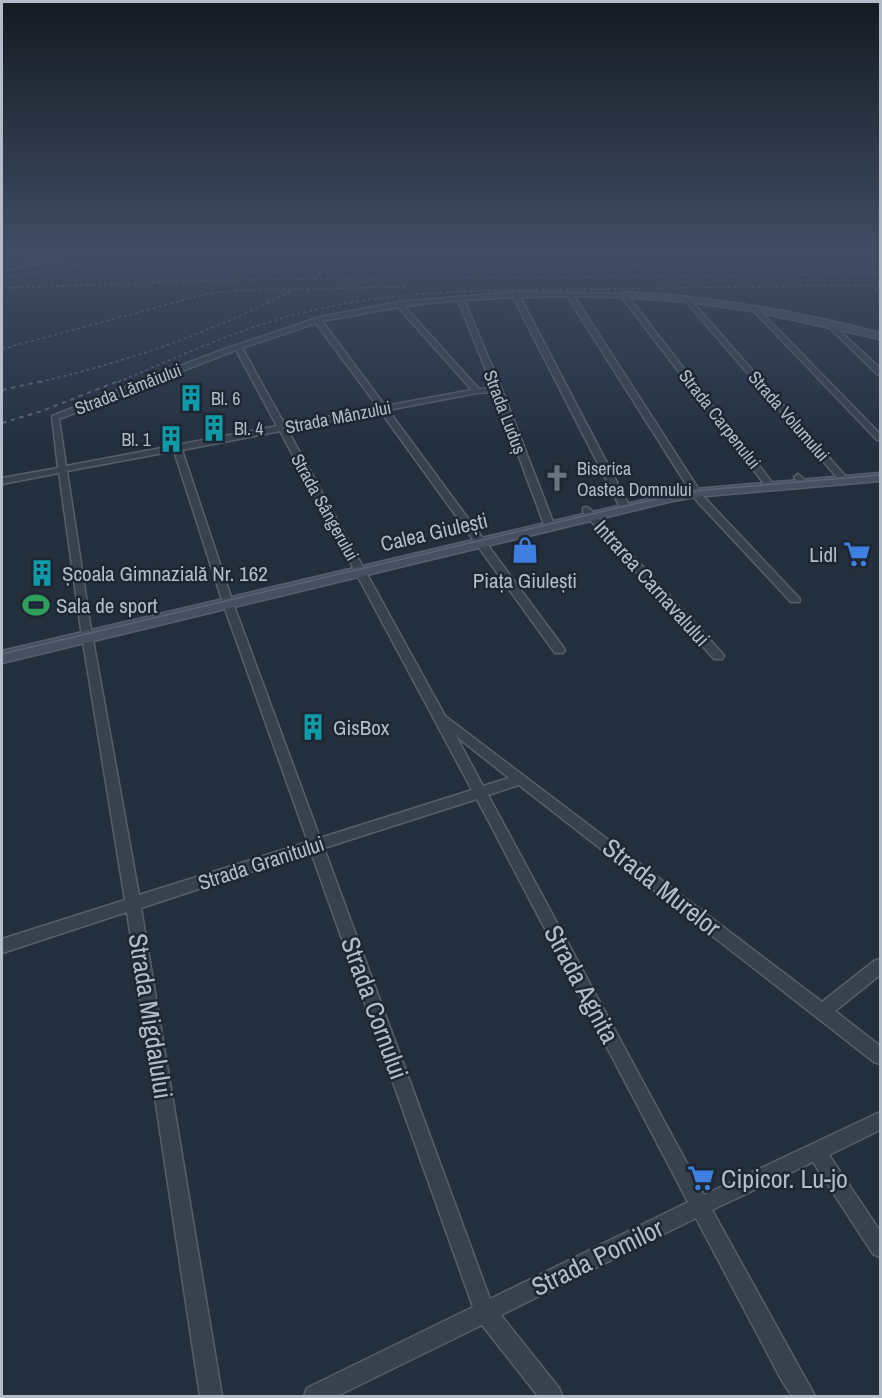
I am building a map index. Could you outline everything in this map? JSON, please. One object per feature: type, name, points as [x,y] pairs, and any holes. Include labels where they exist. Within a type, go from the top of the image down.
[{"type":"main road","points":[[806,318],[880,336]]},
{"type":"main road","name":"Calea Giulești","points":[[841,477],[880,470]]},
{"type":"main road","name":"Calea Giulești","points":[[2,648],[87,632],[693,490],[841,477],[880,477]]},
{"type":"main road","name":"Calea Giulești","points":[[2,657],[87,632]]},
{"type":"street","name":"Strada Lămâiului","points":[[55,418],[238,347],[327,318]]},
{"type":"street","points":[[412,318],[477,391]]},
{"type":"street","name":"Strada Luduș","points":[[468,318],[548,523]]},
{"type":"street","points":[[527,318],[624,505]]},
{"type":"street","points":[[584,318],[693,490],[795,600]]},
{"type":"street","name":"Strada Carpenului","points":[[642,318],[768,483]]},
{"type":"street","name":"Strada Volumului","points":[[704,318],[841,477]]},
{"type":"street","points":[[764,318],[880,438]]},
{"type":"street","points":[[318,320],[559,650]]},
{"type":"street","points":[[827,322],[880,372]]},
{"type":"street","name":"Strada Sângerului","points":[[238,347],[359,568]]},
{"type":"street","name":"Strada Mânzului","points":[[2,482],[477,391],[498,390]]},
{"type":"street","name":"Strada Migdalului","points":[[55,418],[87,632],[212,1396]]},
{"type":"street","name":"Strada Cornului","points":[[177,447],[227,599],[485,1312],[551,1396]]},
{"type":"street","name":"Intrarea Carnavalului","points":[[589,514],[718,656]]},
{"type":"street","name":"Strada Agnita","points":[[359,568],[789,1374],[804,1396]]},
{"type":"street","name":"Strada Murelor","points":[[441,718],[880,1056]]},
{"type":"street","name":"Strada Granitului","points":[[2,946],[521,779]]},
{"type":"street","points":[[822,1012],[880,966]]},
{"type":"street","name":"Strada Pomilor","points":[[315,1396],[701,1206],[880,1121]]},
{"type":"street","points":[[816,1151],[880,1247]]},
{"type":"tram line","points":[[2,654],[672,495],[704,490],[880,475]]},
{"type":"railway","points":[[2,349],[116,318]]},
{"type":"railway","points":[[40,382],[138,355],[235,318]]},
{"type":"railway","points":[[118,382],[216,341],[281,318]]},
{"type":"railway","points":[[2,390],[47,380]]},
{"type":"railway","points":[[2,423],[42,411],[121,380]]},
{"type":"place","name":"Bl. 6","points":[[191,398]]},
{"type":"place","name":"Bl. 4","points":[[214,428]]},
{"type":"place","name":"Bl. 1","points":[[171,439]]},
{"type":"place","name":"Biserica Oastea Domnului","points":[[557,478]]},
{"type":"place","name":"Piața Giulești","points":[[525,550]]},
{"type":"place","name":"Lidl","points":[[857,554]]},
{"type":"place","name":"Școala Gimnazială Nr. 162","points":[[42,573]]},
{"type":"place","name":"Sala de sport","points":[[36,605]]},
{"type":"place","name":"GisBox","points":[[313,727]]},
{"type":"place","name":"Cipicor. Lu-jo","points":[[701,1178]]}]
